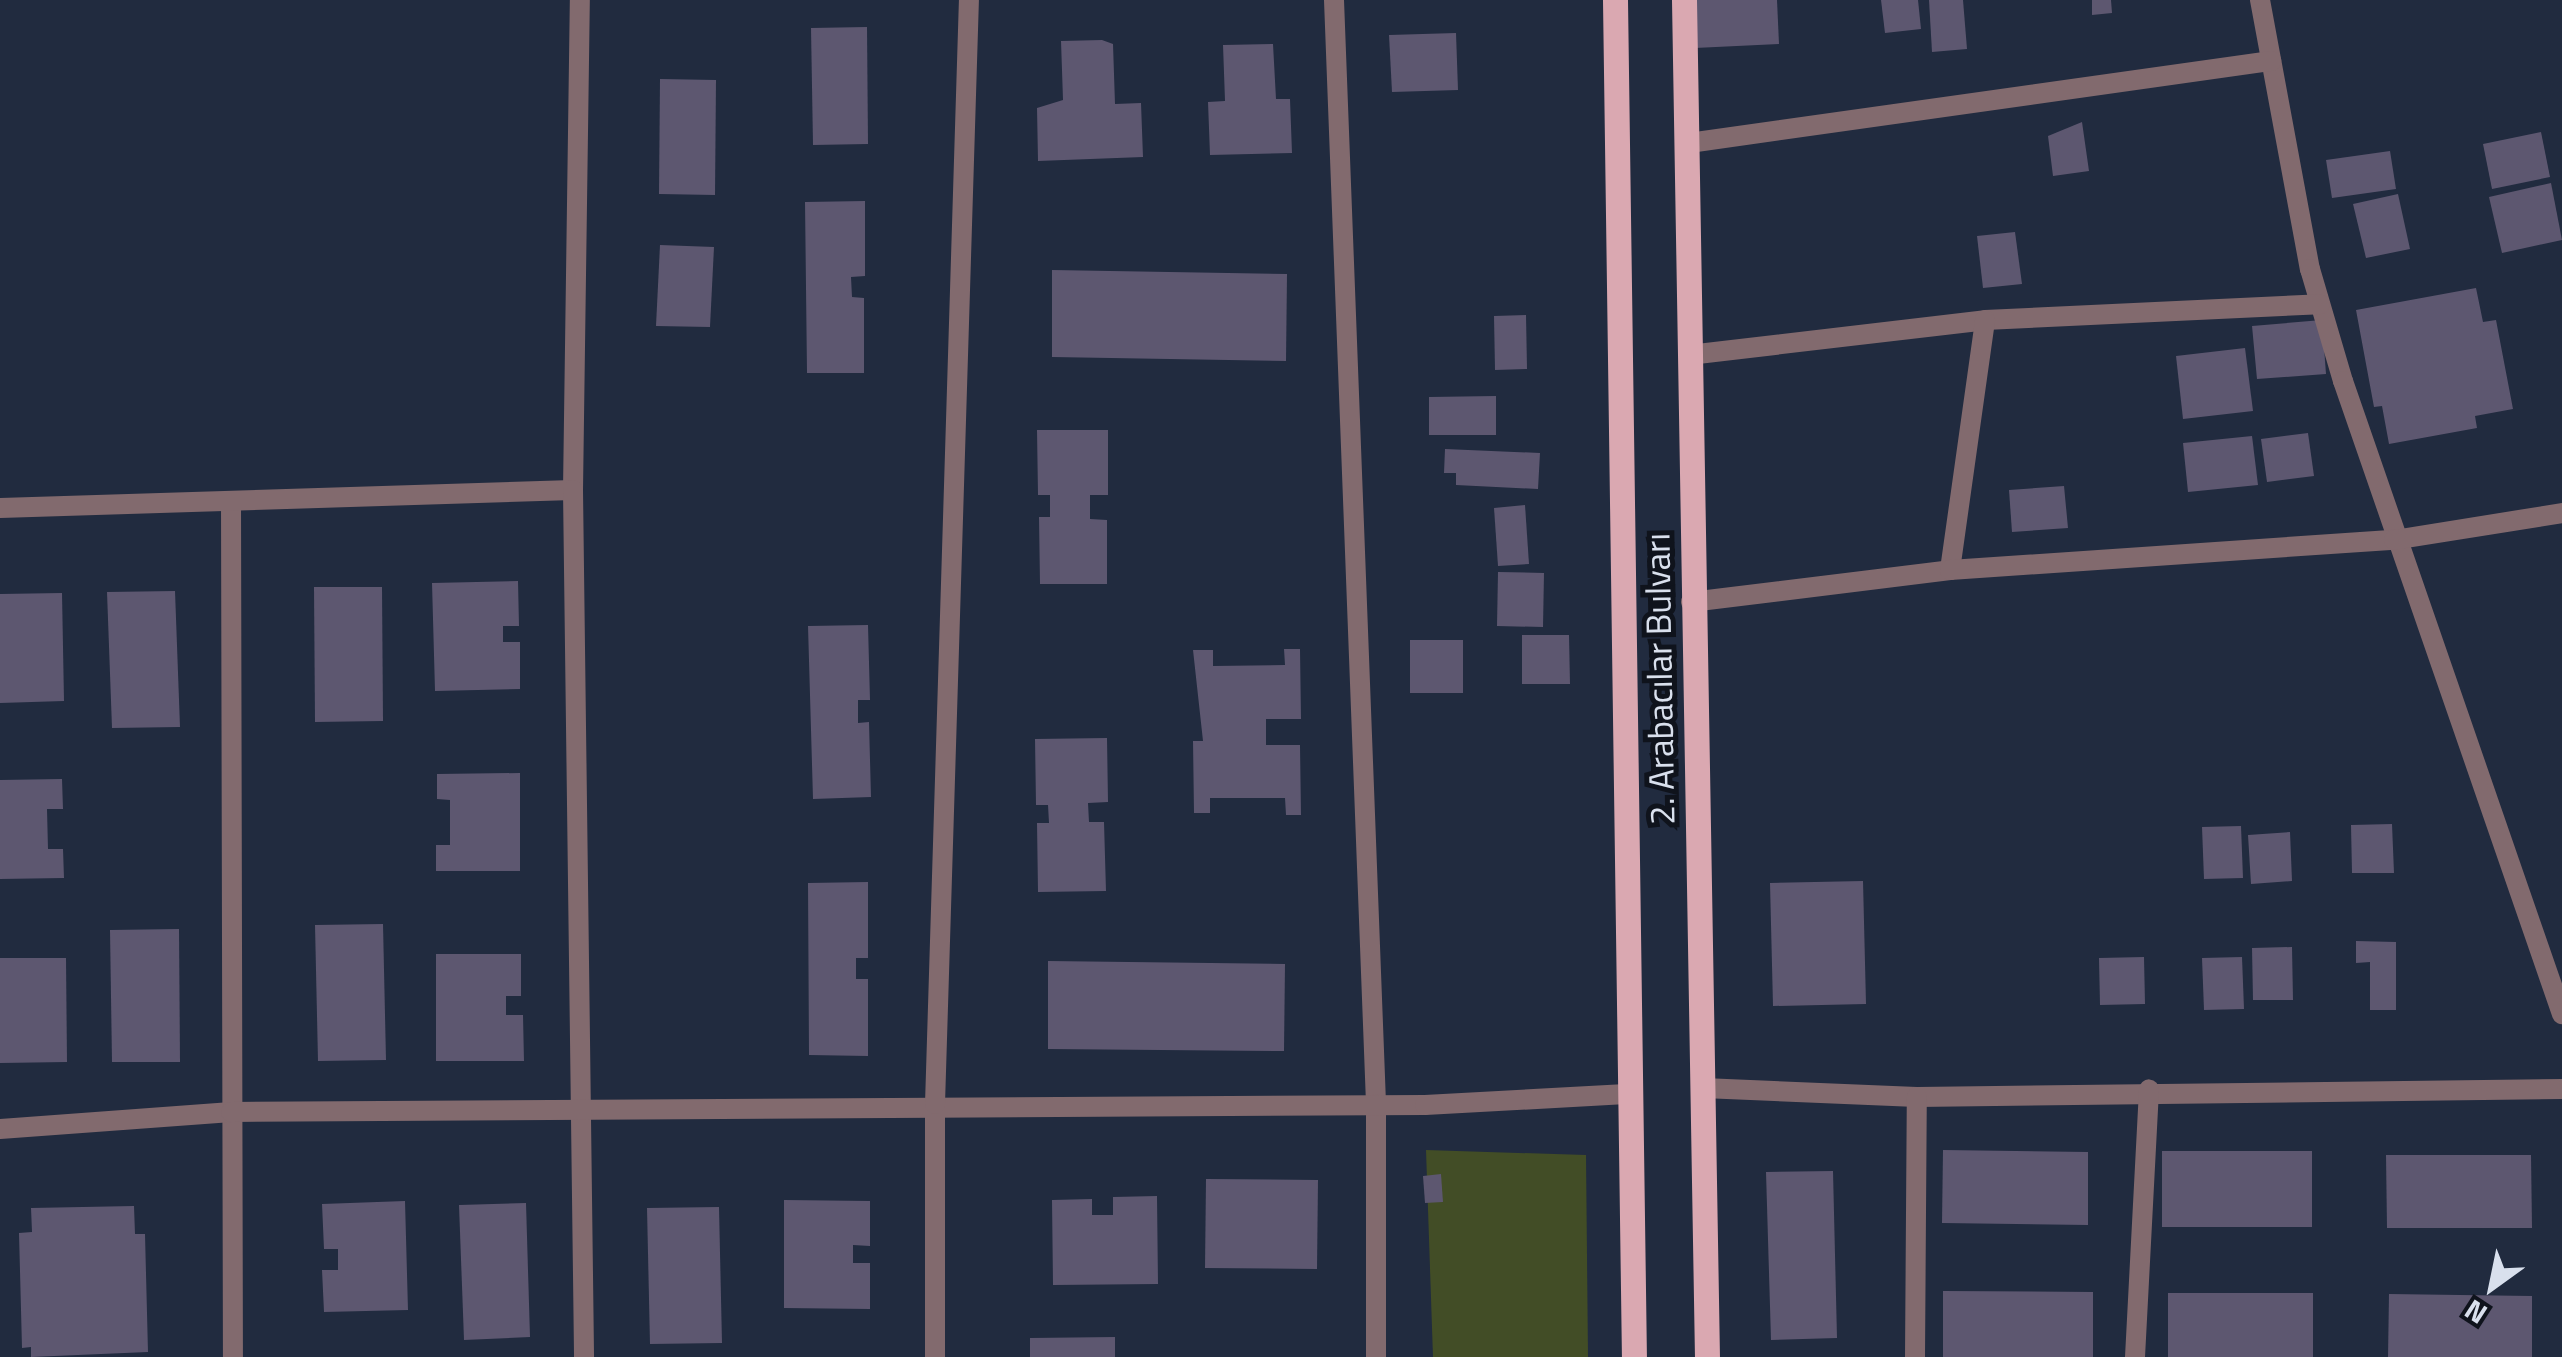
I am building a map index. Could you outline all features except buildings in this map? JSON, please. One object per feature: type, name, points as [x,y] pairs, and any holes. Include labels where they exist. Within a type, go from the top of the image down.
[{"type":"main road","points":[[1615,0],[1634,1357]]},
{"type":"main road","name":"2. Arabacılar Bulvarı","points":[[1684,0],[1689,142],[1691,602],[1707,1357]]},
{"type":"street","points":[[580,0],[573,490],[584,1357]]},
{"type":"street","points":[[935,1357],[936,1104],[969,0]]},
{"type":"street","points":[[1334,0],[1376,1104],[1376,1357]]},
{"type":"street","points":[[2260,0],[2320,304],[2394,540],[2562,1014]]},
{"type":"street","points":[[1689,142],[2271,61]]},
{"type":"street","points":[[1689,355],[1985,320],[2320,304]]},
{"type":"street","points":[[1950,570],[1985,320]]},
{"type":"street","points":[[0,508],[573,490]]},
{"type":"street","points":[[231,501],[230,1112],[234,1357]]},
{"type":"street","points":[[1691,602],[1950,570],[2394,540],[2562,513]]},
{"type":"street","points":[[1703,1088],[1916,1097],[2149,1090],[2562,1089]]},
{"type":"street","points":[[2135,1357],[2149,1090]]},
{"type":"street","points":[[0,1129],[230,1112],[936,1104],[1376,1104],[1631,1094]]},
{"type":"street","points":[[1915,1357],[1916,1097]]},
{"type":"green space","points":[[1426,1150],[1586,1155],[1588,1357],[1433,1357]]}]
